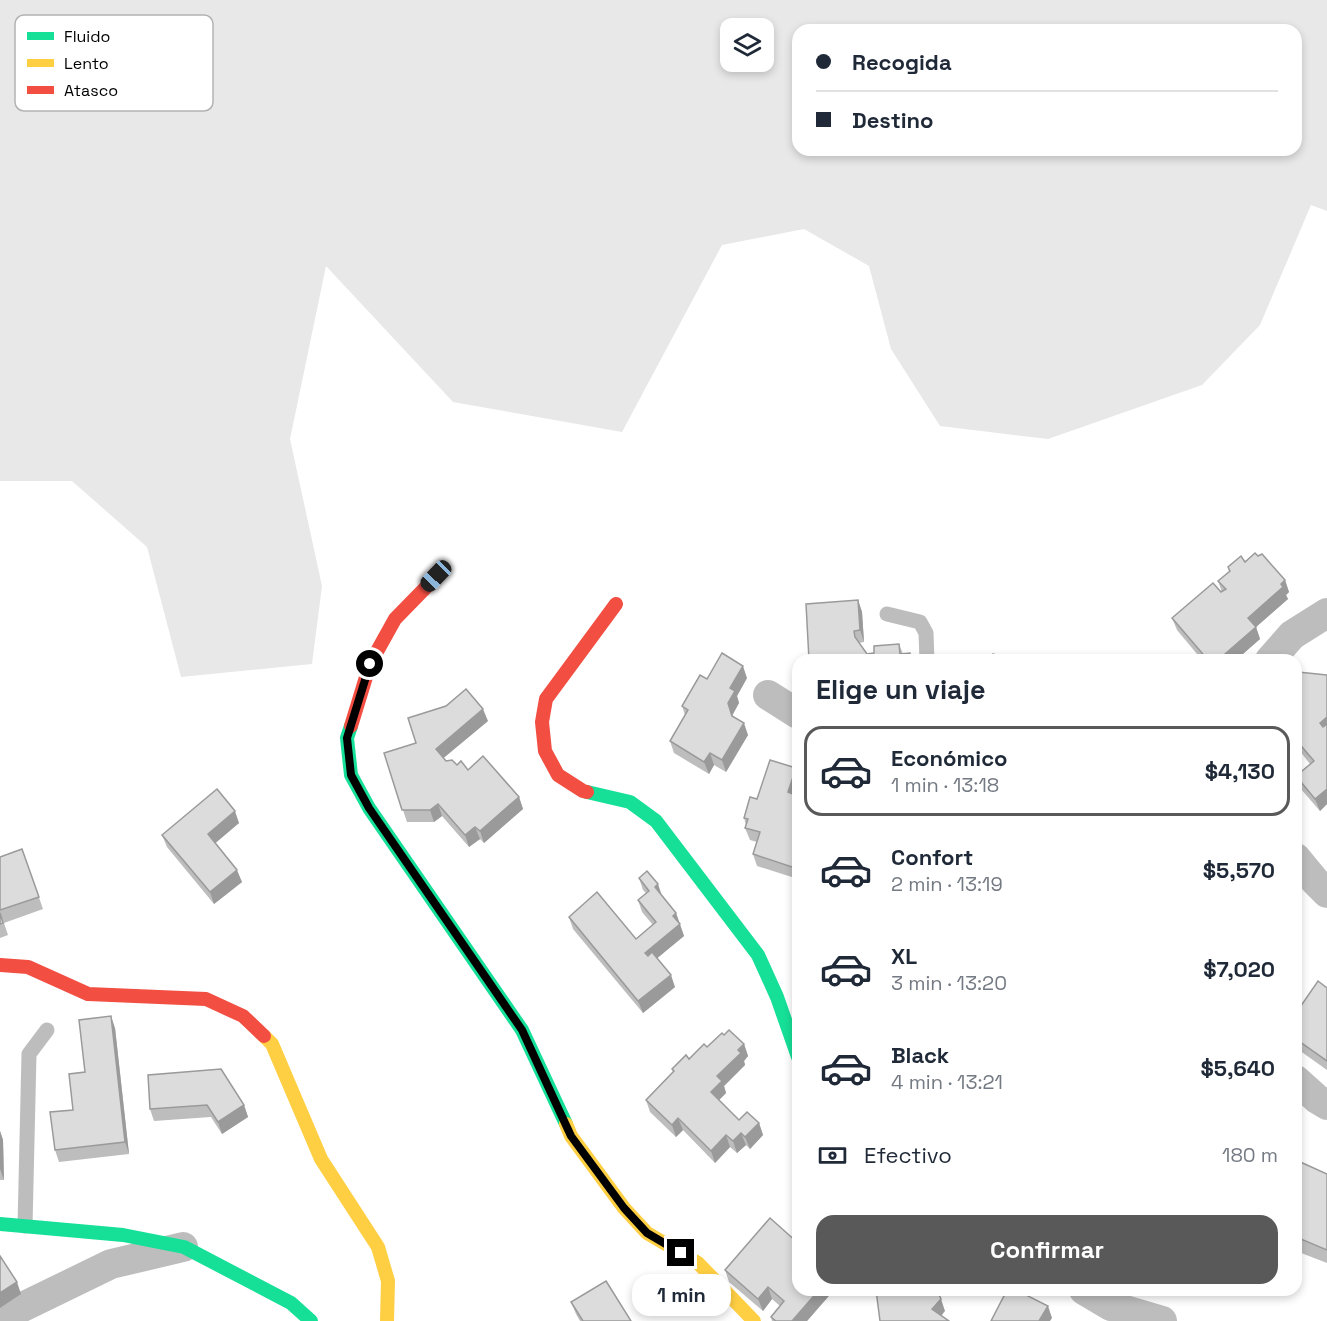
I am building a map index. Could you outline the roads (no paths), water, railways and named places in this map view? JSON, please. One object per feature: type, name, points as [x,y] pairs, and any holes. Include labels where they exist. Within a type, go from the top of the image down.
[{"type":"street","points":[[436,576],[394,620],[370,664],[347,738],[351,775],[369,808],[522,1030],[571,1136],[624,1208],[647,1233],[698,1263],[753,1321]]},
{"type":"street","points":[[616,604],[546,699],[542,722],[545,751],[558,775],[583,791],[630,802],[656,820],[758,955],[777,997],[792,1040]]},
{"type":"street","points":[[1275,654],[1292,635],[1327,613]]},
{"type":"street","points":[[768,695],[792,710]]},
{"type":"street","points":[[1302,866],[1327,893]]},
{"type":"street","points":[[0,965],[28,967],[88,994],[206,999],[243,1016],[272,1044],[321,1159],[378,1247],[388,1281],[387,1321]]},
{"type":"street","points":[[1302,1085],[1327,1105]]},
{"type":"street","points":[[0,1224],[123,1236],[184,1247],[291,1303],[311,1321]]},
{"type":"street","points":[[0,1318],[111,1264],[184,1247]]},
{"type":"street","points":[[1094,1296],[1111,1306],[1162,1321]]},
{"type":"lane","points":[[887,614],[920,622],[926,633],[927,654]]},
{"type":"lane","points":[[24,1226],[29,1053],[47,1030]]}]
